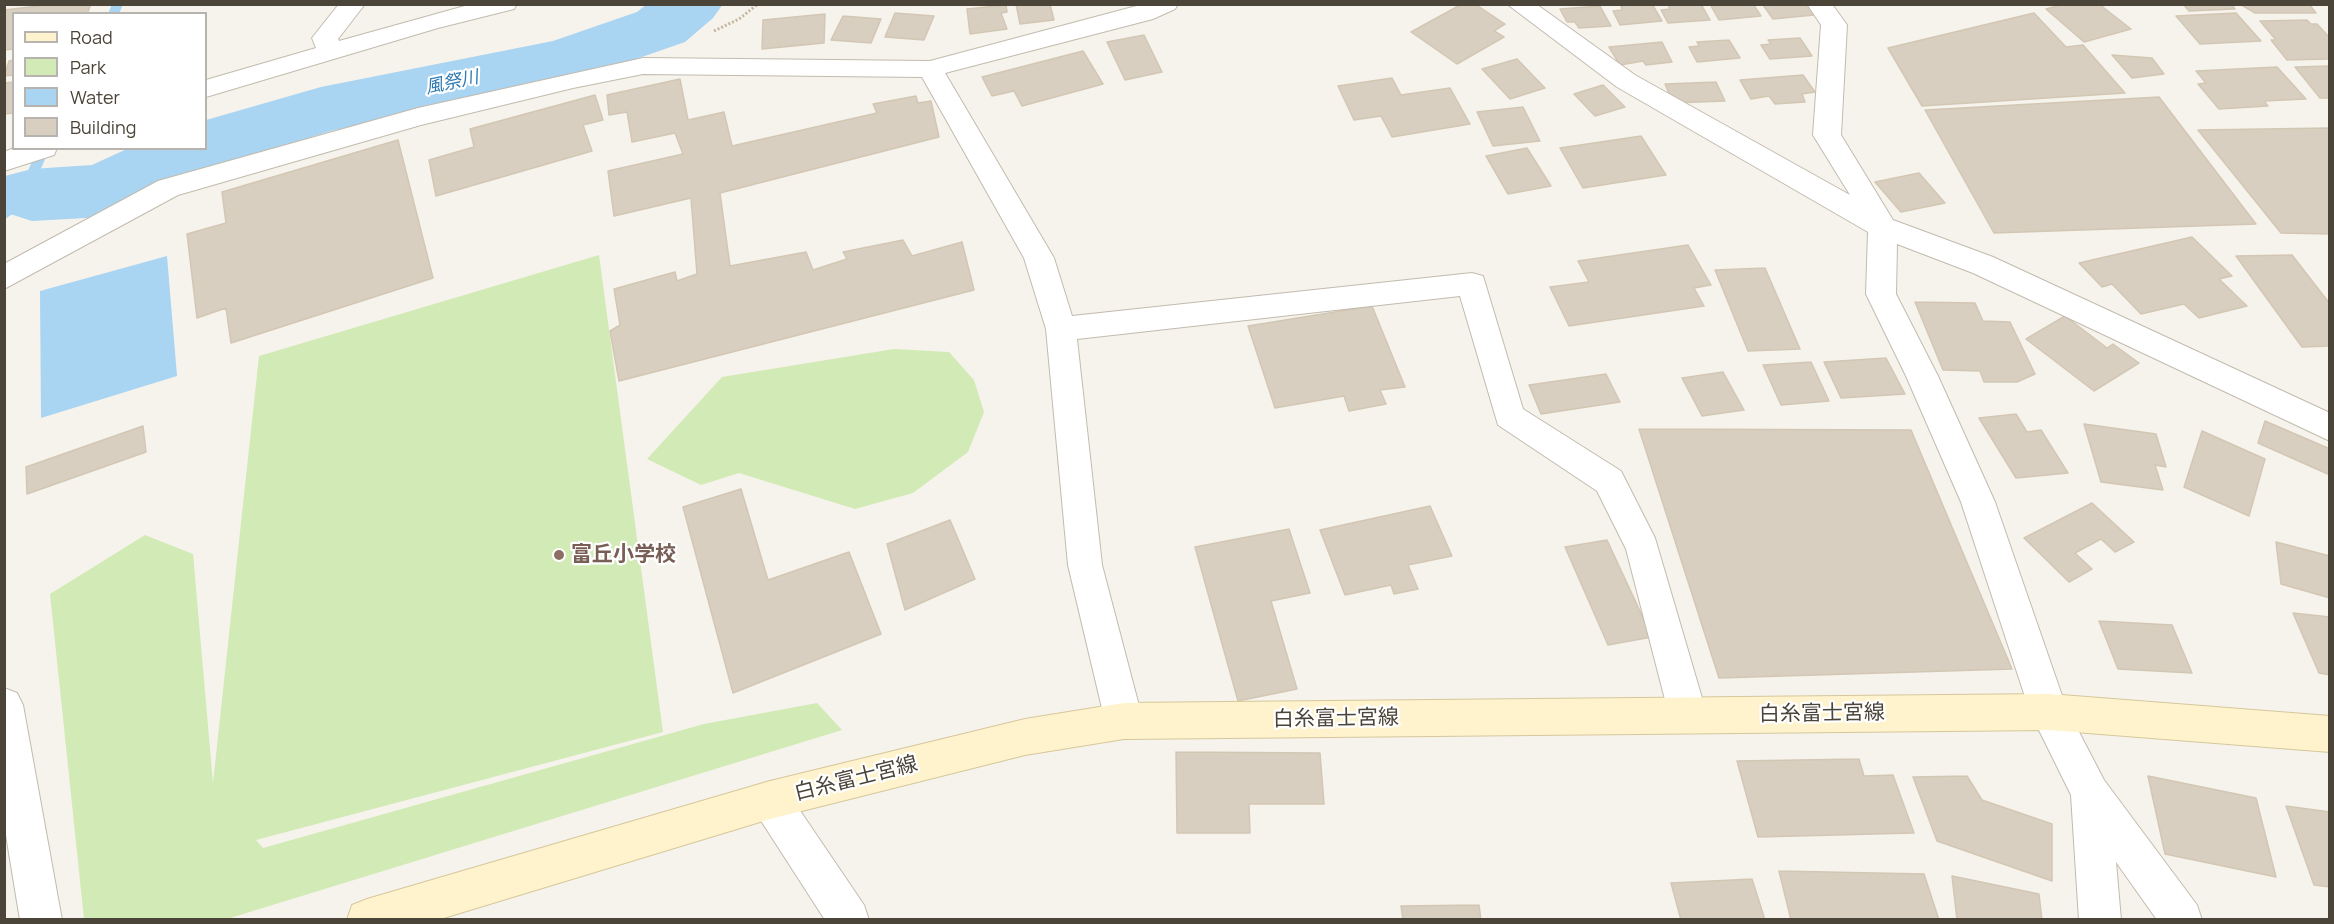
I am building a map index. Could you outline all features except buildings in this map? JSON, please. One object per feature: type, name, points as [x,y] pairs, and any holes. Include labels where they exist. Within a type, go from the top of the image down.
[{"type":"main road","name":"白糸富士宮線","points":[[367,920],[770,800],[1024,737],[1124,721],[2049,712],[2330,734]]},
{"type":"street","points":[[330,51],[325,38],[353,4]]},
{"type":"street","points":[[207,89],[330,51],[505,4]]},
{"type":"street","points":[[4,278],[168,188],[418,117],[573,80],[643,66],[930,69],[1144,14],[1166,4]]},
{"type":"street","points":[[1519,4],[1626,81],[1883,226],[1983,265],[2330,428]]},
{"type":"street","points":[[1819,4],[1834,25],[1827,135],[1883,226],[1881,294],[1922,376],[1978,502],[2049,712],[2090,793],[2182,920]]},
{"type":"street","points":[[930,69],[1039,258],[1061,329],[1084,565],[1124,721]]},
{"type":"street","points":[[11,160],[38,150]]},
{"type":"street","points":[[1061,329],[1472,284],[1509,416],[1609,481],[1643,549],[1688,715]]},
{"type":"street","points":[[4,705],[41,920]]},
{"type":"street","points":[[2090,793],[2100,920]]},
{"type":"street","points":[[770,800],[849,920]]},
{"type":"green space","points":[[599,255],[663,732],[256,840],[263,848],[704,724],[817,703],[842,730],[227,919],[84,919],[50,594],[145,535],[193,554],[213,783],[259,356]]},
{"type":"green space","points":[[894,349],[949,352],[974,380],[984,412],[968,452],[913,493],[855,509],[739,473],[701,485],[647,459],[722,377]]},
{"type":"water","points":[[167,256],[177,376],[41,418],[40,291]]},
{"type":"waterway","points":[[114,12],[118,4]]},
{"type":"waterway","name":"風祭川","points":[[207,145],[321,110],[566,60],[661,27],[690,4]]},
{"type":"waterway","points":[[4,216],[32,195],[33,173],[43,150]]},
{"type":"waterway","name":"風祭川","points":[[32,195],[104,191],[189,150]]},
{"type":"place","name":"富丘小学校","points":[[559,555]]}]
